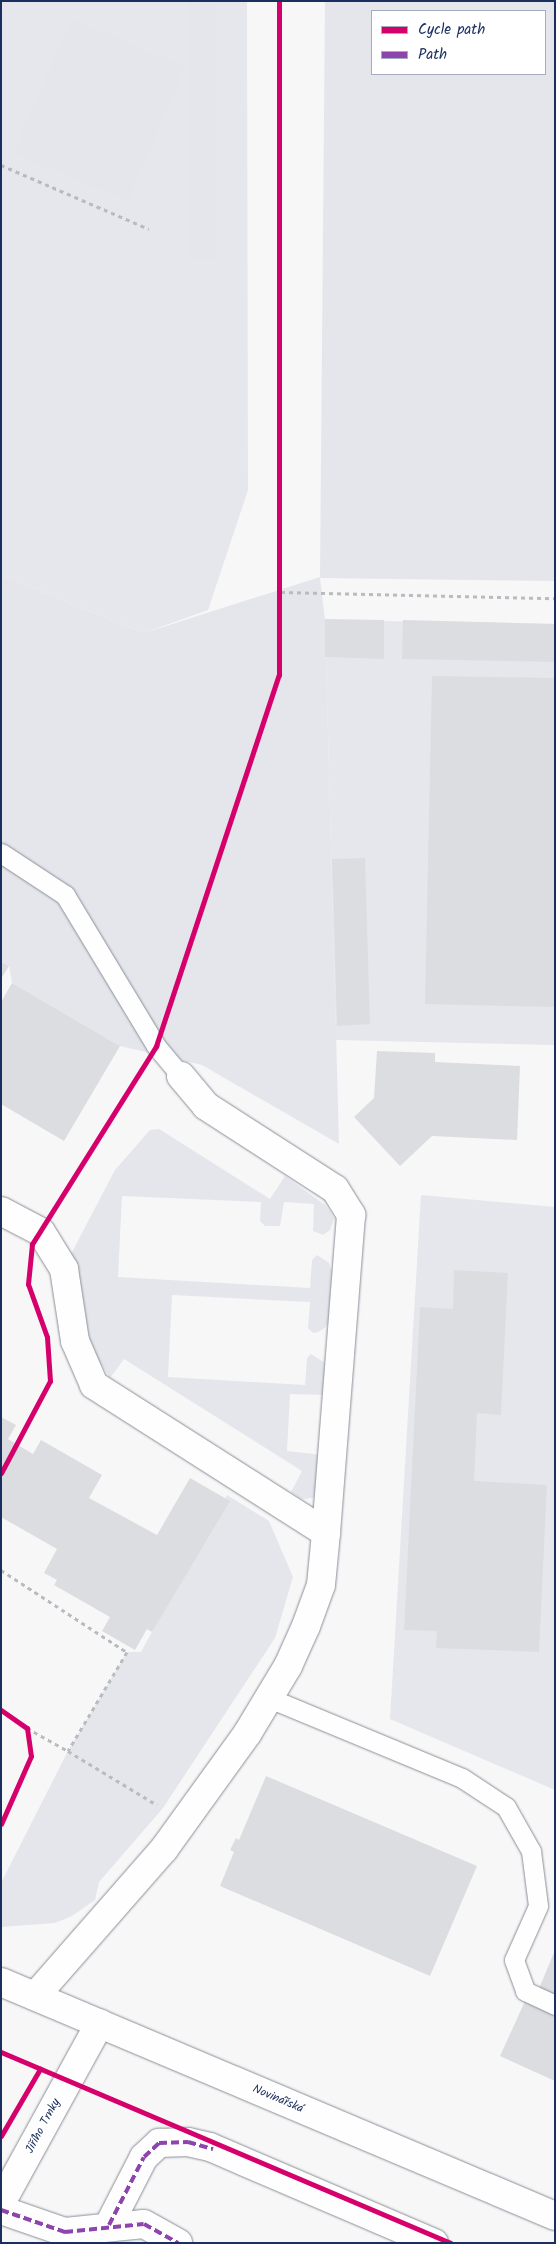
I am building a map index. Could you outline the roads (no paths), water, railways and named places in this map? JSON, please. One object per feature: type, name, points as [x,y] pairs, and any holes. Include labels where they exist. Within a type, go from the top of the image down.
[{"type":"street","points":[[36,1995],[164,1849],[223,1770],[269,1698],[306,1626],[321,1585],[351,1215],[335,1189],[206,1106],[181,1076]]},
{"type":"street","points":[[1,1211],[40,1232],[64,1268],[75,1341],[94,1385],[326,1533]]},
{"type":"street","name":"Novinářská","points":[[1,1982],[100,2022],[555,2216]]},
{"type":"street","name":"Jiřího Trnky","points":[[1,2203],[100,2022]]},
{"type":"street","points":[[109,2225],[144,2158],[159,2144],[188,2142],[210,2147],[434,2243]]},
{"type":"street","points":[[1,2210],[65,2232],[109,2225],[144,2224],[178,2243]]},
{"type":"lane","points":[[1,852],[65,895],[156,1046],[181,1076]]},
{"type":"lane","points":[[269,1698],[462,1778],[506,1807],[531,1851],[538,1906],[514,1960],[525,1991],[555,2004]]}]
